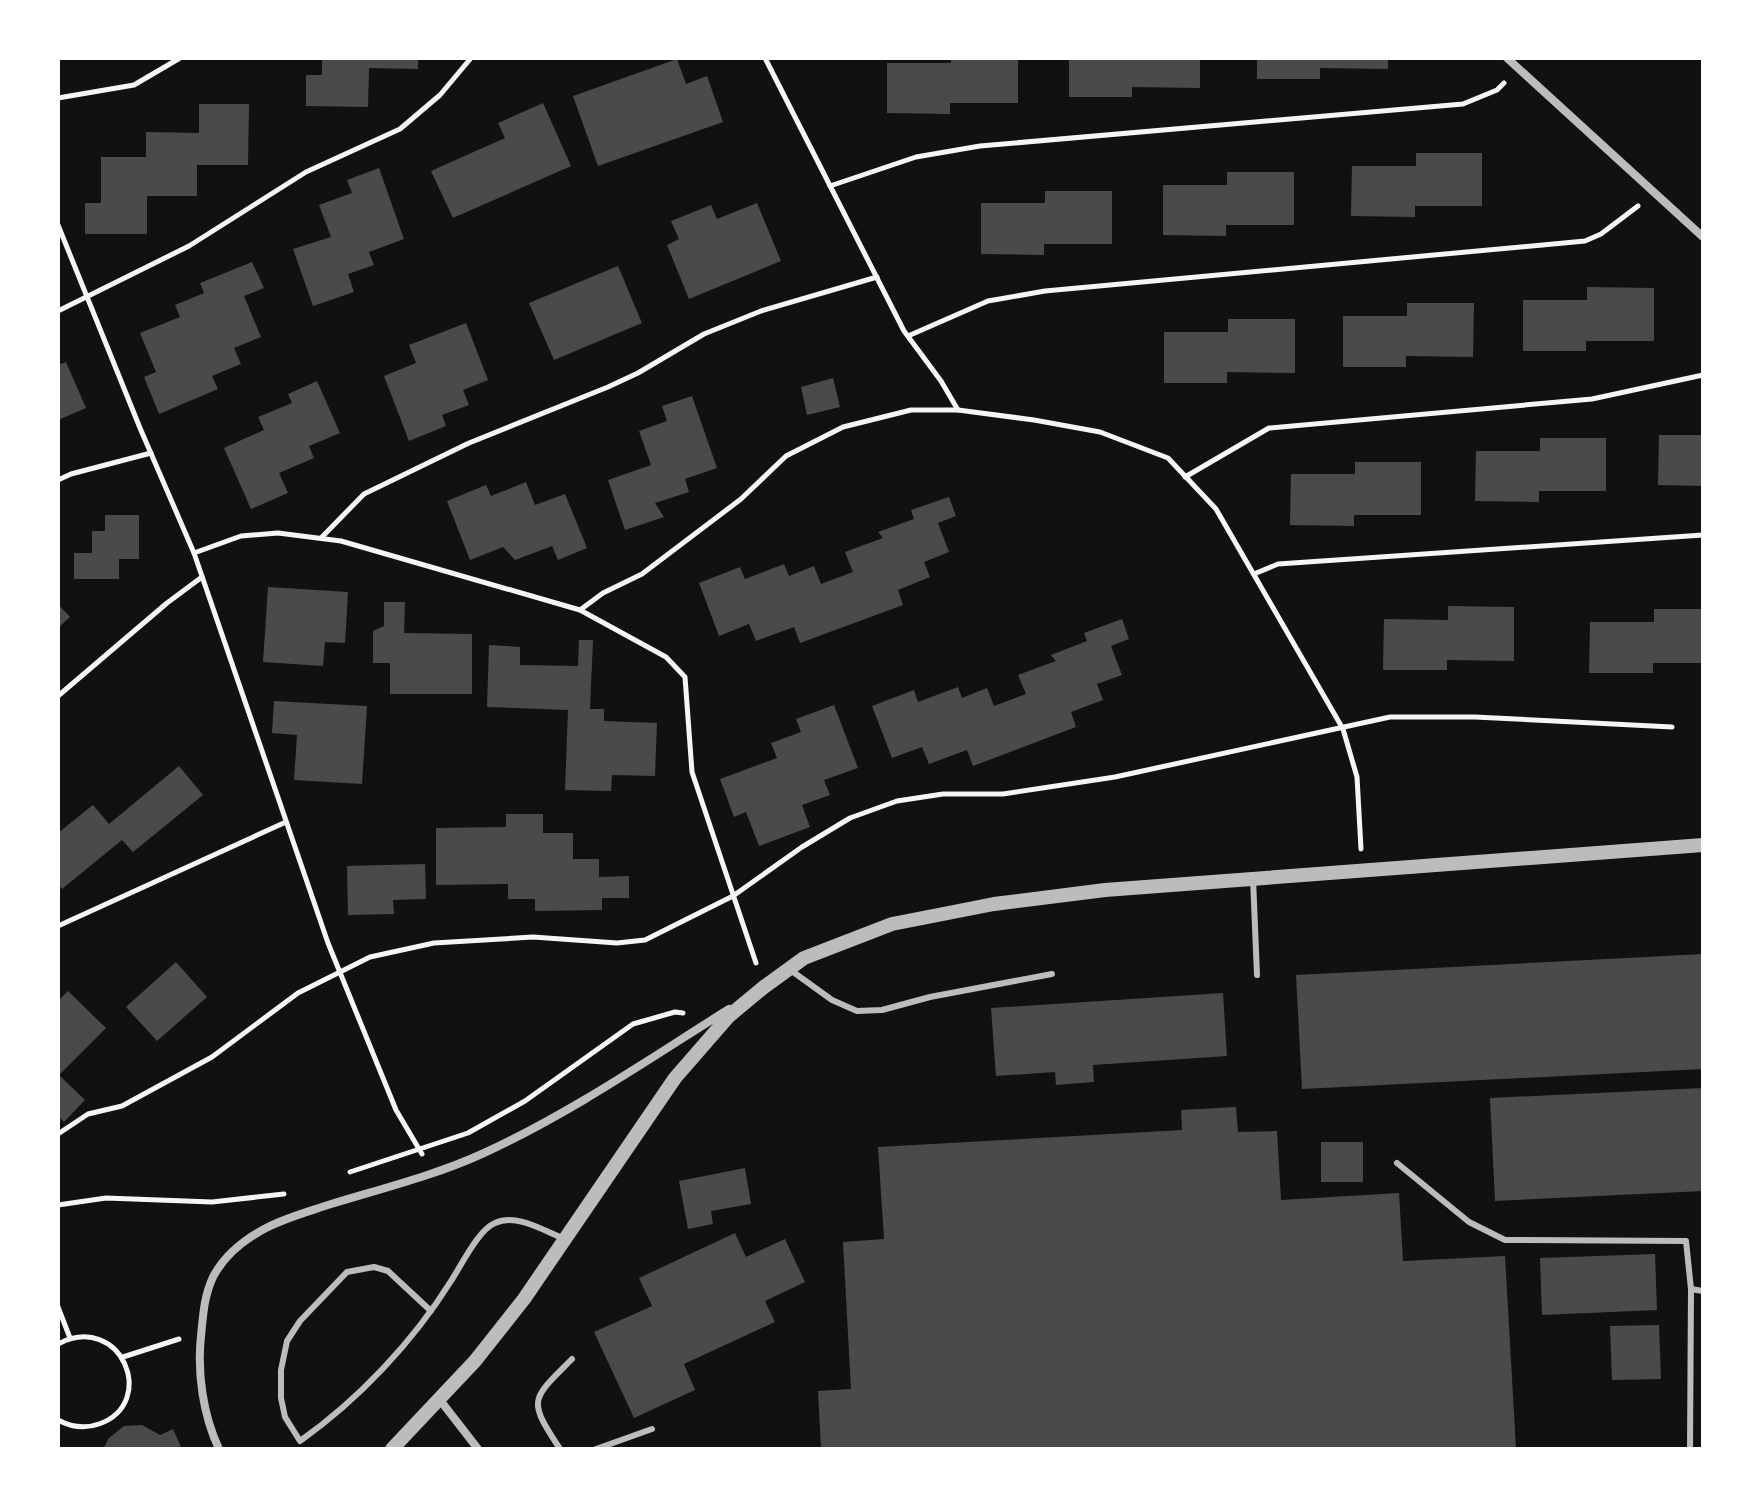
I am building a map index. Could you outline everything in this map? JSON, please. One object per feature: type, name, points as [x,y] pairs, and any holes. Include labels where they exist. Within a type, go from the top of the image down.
[{"type":"street","points":[[1507,58],[1703,237]]},
{"type":"street","points":[[219,1449],[212,1434],[202,1392],[199,1352],[203,1306],[214,1277],[237,1247],[265,1228],[466,1161],[559,1117],[764,987],[804,958],[848,939],[938,913],[1105,890],[1703,845]]},
{"type":"street","points":[[392,1449],[440,1400],[524,1299],[675,1078],[729,1016],[764,987]]},
{"type":"street","points":[[440,1400],[478,1449]]},
{"type":"lane","points":[[1253,878],[1257,975]]},
{"type":"lane","points":[[789,969],[832,1000],[857,1011],[882,1010],[930,997],[1052,974]]},
{"type":"lane","points":[[1397,1163],[1469,1222],[1505,1240],[1686,1241],[1691,1289],[1690,1449]]},
{"type":"lane","points":[[431,1311],[388,1271],[374,1267],[347,1272],[300,1321],[287,1341],[281,1370],[281,1398],[285,1417],[300,1441],[364,1386],[431,1311],[481,1235],[492,1224],[517,1220],[565,1239]]},
{"type":"lane","points":[[1691,1289],[1703,1291]]},
{"type":"lane","points":[[560,1449],[539,1418],[537,1404],[542,1389],[572,1359]]},
{"type":"lane","points":[[596,1449],[652,1429]]},
{"type":"path","points":[[58,98],[134,85],[180,58]]},
{"type":"path","points":[[58,311],[189,246],[306,172],[400,129],[440,95],[471,58]]},
{"type":"path","points":[[765,58],[908,336],[958,410]]},
{"type":"path","points":[[830,186],[916,157],[980,146],[1463,104],[1497,90],[1519,69]]},
{"type":"path","points":[[908,336],[988,301],[1045,291],[1585,241],[1601,234],[1656,193]]},
{"type":"path","points":[[58,225],[194,553],[340,972],[396,1110],[433,1172]]},
{"type":"path","points":[[321,538],[364,494],[469,443],[608,387],[704,334],[761,311],[877,277]]},
{"type":"path","points":[[1185,477],[1269,428],[1592,399],[1703,375]]},
{"type":"path","points":[[580,610],[603,593],[642,574],[741,499],[786,456],[843,427],[911,410],[958,410],[1100,432],[1168,458],[1216,509],[1343,729],[1357,777],[1362,870]]},
{"type":"path","points":[[58,480],[151,453]]},
{"type":"path","points":[[194,553],[241,536],[278,533],[341,541],[580,610],[666,657],[685,677],[692,772],[764,987]]},
{"type":"path","points":[[1254,574],[1278,564],[1703,535]]},
{"type":"path","points":[[58,696],[202,577]]},
{"type":"path","points":[[58,1134],[88,1114],[122,1106],[212,1057],[298,993],[370,957],[434,943],[533,937],[617,943],[645,940],[733,896],[802,847],[850,818],[897,801],[943,794],[1003,794],[1115,777],[1390,717],[1475,717],[1672,727]]},
{"type":"path","points":[[58,926],[286,822]]},
{"type":"path","points":[[345,1174],[468,1133],[525,1101],[633,1024],[675,1012],[716,1017]]},
{"type":"path","points":[[58,1205],[106,1198],[212,1202],[285,1194]]},
{"type":"path","points":[[58,1307],[70,1338]]},
{"type":"path","points":[[123,1357],[201,1332]]},
{"type":"path","points":[[58,1344],[85,1336],[113,1346],[123,1357],[129,1386],[126,1400],[117,1413],[105,1422],[91,1427],[75,1427],[58,1420]]},
{"type":"building","points":[[322,58],[418,58],[418,69],[369,68],[368,107],[306,106],[306,75],[322,75]]},
{"type":"building","points":[[951,58],[1018,58],[1018,103],[950,103],[950,114],[887,113],[887,63],[951,63]]},
{"type":"building","points":[[1069,58],[1200,58],[1200,88],[1132,87],[1132,97],[1069,97]]},
{"type":"building","points":[[1257,58],[1388,58],[1388,69],[1320,68],[1320,79],[1257,79]]},
{"type":"building","points":[[677,59],[686,84],[707,76],[723,122],[598,166],[573,96]]},
{"type":"building","points":[[543,103],[571,166],[453,218],[431,171],[505,138],[498,123]]},
{"type":"building","points":[[199,104],[249,104],[248,165],[197,165],[197,196],[147,196],[147,234],[85,234],[85,203],[101,203],[101,157],[146,157],[146,132],[199,133]]},
{"type":"building","points":[[1416,153],[1482,153],[1482,206],[1415,206],[1415,217],[1351,216],[1352,166],[1416,166]]},
{"type":"building","points":[[379,168],[404,239],[369,252],[374,265],[348,274],[354,292],[313,306],[293,249],[331,237],[319,205],[352,193],[347,180]]},
{"type":"building","points":[[1227,172],[1294,172],[1294,225],[1226,225],[1226,236],[1163,235],[1163,185],[1227,185]]},
{"type":"building","points":[[1045,191],[1112,191],[1112,244],[1044,244],[1044,255],[981,254],[981,203],[1045,203]]},
{"type":"building","points":[[757,203],[781,261],[689,299],[667,245],[679,239],[671,221],[711,205],[717,219]]},
{"type":"building","points":[[252,262],[264,288],[244,296],[261,337],[234,348],[241,364],[212,376],[218,389],[159,414],[144,377],[156,372],[140,333],[180,317],[175,305],[204,293],[200,283]]},
{"type":"building","points":[[618,266],[642,323],[554,360],[529,303]]},
{"type":"building","points":[[1587,287],[1654,288],[1654,341],[1586,341],[1586,351],[1523,351],[1523,300],[1587,300]]},
{"type":"building","points":[[1407,303],[1474,303],[1473,357],[1406,356],[1406,367],[1343,367],[1343,316],[1407,316]]},
{"type":"building","points":[[1228,319],[1295,319],[1295,373],[1227,372],[1227,383],[1164,383],[1164,332],[1228,332]]},
{"type":"building","points":[[466,323],[488,380],[463,390],[469,405],[442,415],[446,426],[409,441],[384,376],[416,363],[409,345]]},
{"type":"building","points":[[66,362],[86,408],[58,420],[58,365]]},
{"type":"building","points":[[833,378],[840,407],[807,415],[801,387]]},
{"type":"building","points":[[317,381],[340,433],[309,446],[314,458],[279,473],[288,493],[251,509],[224,448],[264,430],[258,417],[292,403],[288,394]]},
{"type":"building","points":[[692,396],[717,468],[685,479],[689,492],[655,503],[664,517],[625,530],[608,480],[651,465],[639,431],[667,421],[662,406]]},
{"type":"building","points":[[1659,435],[1703,435],[1703,486],[1658,485]]},
{"type":"building","points":[[1540,438],[1606,438],[1606,491],[1539,491],[1539,502],[1475,501],[1476,451],[1540,451]]},
{"type":"building","points":[[1355,462],[1421,462],[1421,515],[1354,515],[1354,526],[1290,525],[1291,474],[1355,474]]},
{"type":"building","points":[[526,482],[535,505],[565,494],[587,548],[558,560],[552,546],[515,560],[503,547],[470,560],[447,501],[486,485],[491,496]]},
{"type":"building","points":[[949,497],[956,516],[938,523],[949,552],[924,562],[930,577],[898,590],[903,605],[800,643],[794,627],[756,641],[749,624],[719,636],[699,583],[740,567],[745,579],[784,564],[789,576],[814,566],[821,584],[853,572],[845,552],[883,538],[878,532],[914,519],[911,510]]},
{"type":"building","points":[[105,515],[139,515],[139,559],[119,559],[119,579],[74,579],[74,553],[92,553],[92,531],[105,531]]},
{"type":"building","points":[[268,587],[348,592],[345,643],[325,642],[323,666],[263,662]]},
{"type":"building","points":[[384,602],[405,602],[404,633],[472,634],[472,694],[390,694],[390,663],[373,663],[373,631],[384,626]]},
{"type":"building","points":[[58,604],[70,617],[58,628]]},
{"type":"building","points":[[1448,606],[1514,607],[1514,661],[1447,660],[1447,670],[1383,670],[1384,619],[1448,620]]},
{"type":"building","points":[[1654,609],[1703,609],[1703,663],[1653,663],[1653,673],[1589,673],[1590,622],[1654,622]]},
{"type":"building","points":[[1122,619],[1129,639],[1111,646],[1122,675],[1097,684],[1103,700],[1071,712],[1076,727],[973,766],[967,750],[929,764],[922,747],[892,758],[872,706],[914,690],[918,702],[958,687],[962,698],[987,688],[994,706],[1026,694],[1018,675],[1056,661],[1051,655],[1087,641],[1084,633]]},
{"type":"building","points":[[579,640],[593,640],[590,709],[604,709],[604,721],[657,723],[655,776],[612,775],[611,791],[565,790],[568,710],[487,707],[489,645],[520,647],[520,665],[578,666]]},
{"type":"building","points":[[274,701],[367,706],[362,784],[294,780],[297,735],[272,733]]},
{"type":"building","points":[[834,705],[858,768],[824,780],[830,795],[802,805],[810,827],[759,846],[746,812],[734,817],[720,779],[777,758],[771,743],[801,732],[796,719]]},
{"type":"building","points":[[179,766],[203,795],[133,852],[122,840],[62,889],[58,884],[58,833],[93,805],[109,824]]},
{"type":"building","points":[[506,814],[543,814],[543,833],[573,833],[573,859],[599,859],[599,877],[629,876],[629,898],[602,898],[602,910],[535,911],[535,899],[508,899],[508,884],[436,885],[436,828],[506,827]]},
{"type":"building","points":[[425,864],[426,899],[393,900],[394,914],[348,915],[347,866]]},
{"type":"building","points":[[1703,954],[1703,1069],[1302,1089],[1296,975]]},
{"type":"building","points":[[176,962],[207,997],[157,1041],[126,1007]]},
{"type":"building","points":[[68,991],[106,1028],[59,1075],[85,1100],[64,1122],[58,1116],[58,1001]]},
{"type":"building","points":[[1223,993],[1227,1056],[1093,1065],[1094,1082],[1056,1085],[1055,1072],[996,1076],[991,1008]]},
{"type":"building","points":[[1703,1088],[1703,1191],[1495,1201],[1490,1098]]},
{"type":"building","points":[[1236,1107],[1238,1132],[1277,1131],[1281,1200],[1399,1193],[1403,1261],[1505,1256],[1516,1449],[821,1449],[818,1391],[851,1389],[843,1242],[884,1239],[878,1147],[1182,1130],[1181,1110]]},
{"type":"building","points":[[1321,1142],[1363,1142],[1363,1182],[1321,1182]]},
{"type":"building","points":[[745,1168],[751,1204],[711,1211],[713,1224],[688,1229],[679,1181]]},
{"type":"building","points":[[735,1233],[746,1257],[785,1239],[805,1282],[765,1301],[775,1322],[684,1364],[695,1390],[634,1418],[594,1332],[652,1306],[639,1278]]},
{"type":"building","points":[[1655,1254],[1657,1310],[1542,1315],[1540,1258]]},
{"type":"building","points":[[1659,1325],[1661,1379],[1612,1380],[1610,1326]]},
{"type":"building","points":[[142,1425],[160,1435],[173,1429],[182,1449],[103,1449],[109,1438],[124,1426]]}]
